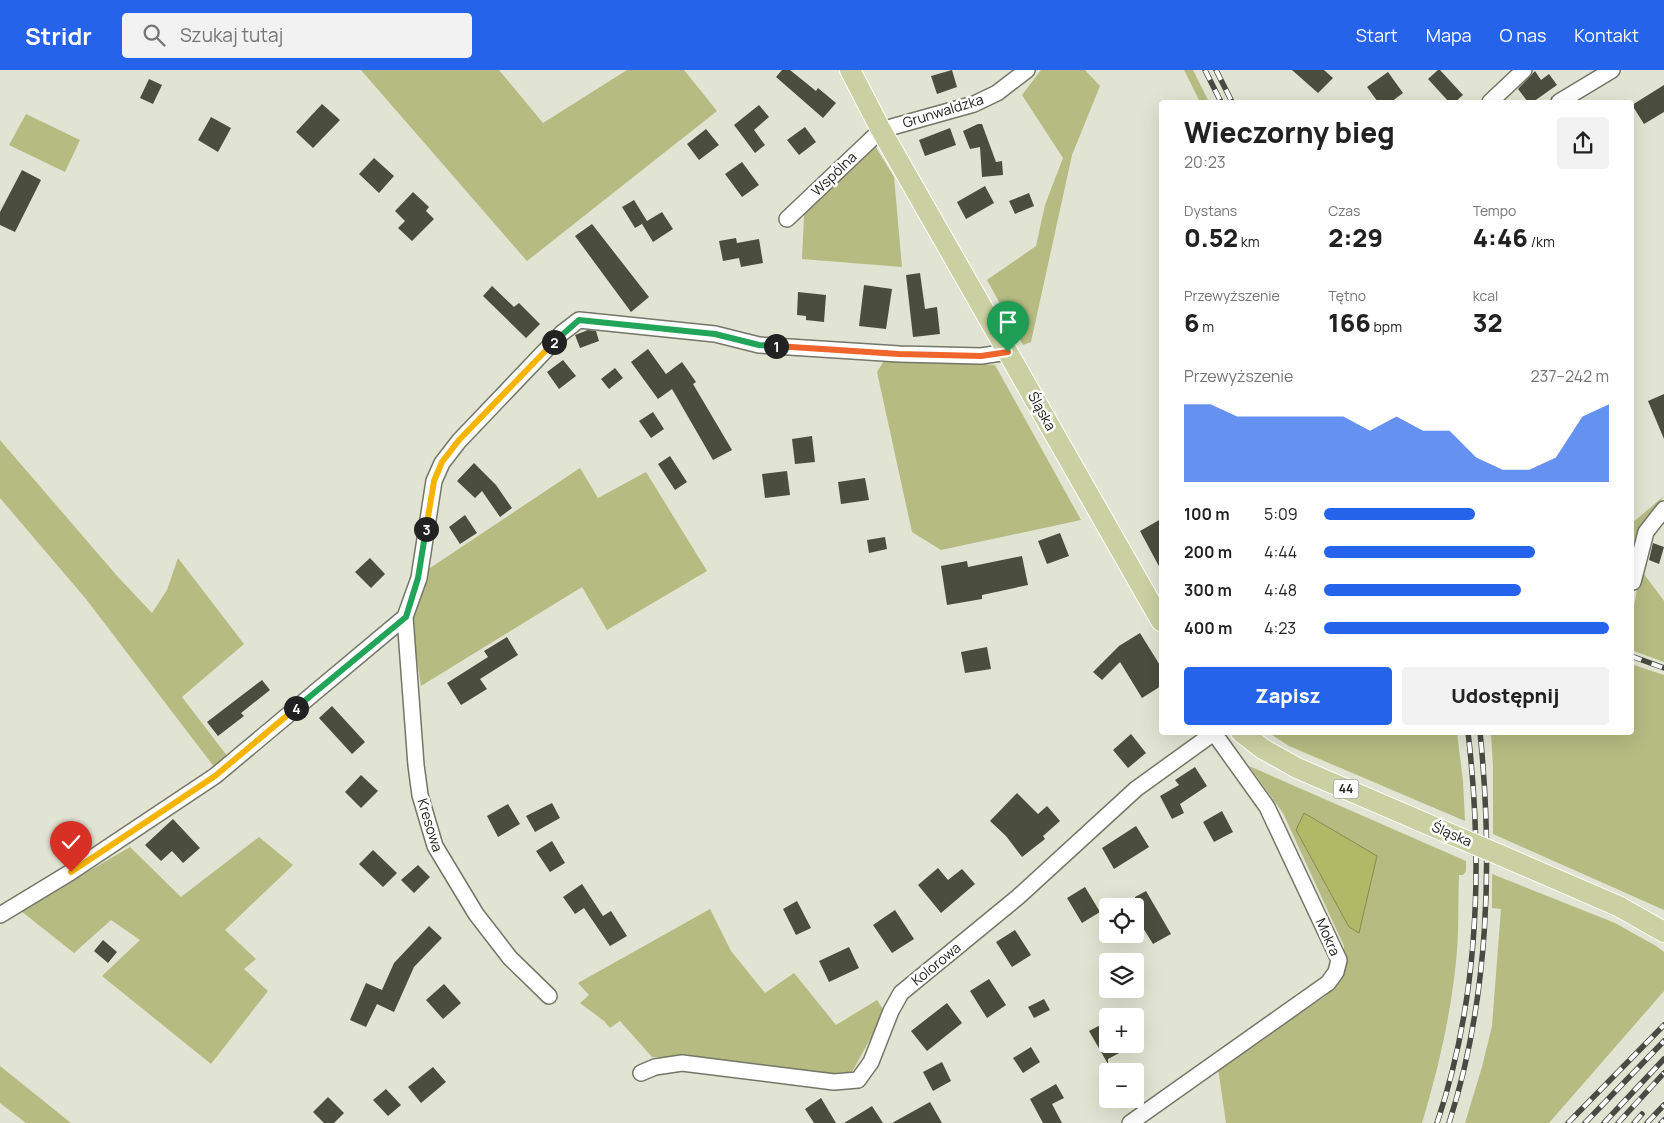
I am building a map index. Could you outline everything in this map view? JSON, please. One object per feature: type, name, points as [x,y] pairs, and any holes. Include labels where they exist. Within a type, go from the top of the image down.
[{"type":"main road","name":"Śląska","points":[[850,70],[881,130],[1008,352],[1158,608]]},
{"type":"main road","name":"Śląska","points":[[1245,735],[1263,749],[1297,768],[1618,906],[1664,932]]},
{"type":"street","name":"Grunwaldzka","points":[[881,130],[974,104],[997,93],[1027,70]]},
{"type":"street","points":[[1492,100],[1524,70]]},
{"type":"street","points":[[1562,100],[1612,70]]},
{"type":"street","name":"Wspólna","points":[[787,219],[881,130]]},
{"type":"street","points":[[0,915],[71,872],[215,776],[406,617],[418,578],[434,481],[442,462],[459,440],[562,333],[579,320],[715,334],[759,345],[981,356],[1008,352]]},
{"type":"street","points":[[1634,578],[1646,532],[1664,509]]},
{"type":"street","name":"Kresowa","points":[[406,617],[416,765],[420,795],[434,846],[476,914],[510,958],[549,996]]},
{"type":"street","name":"Kolorowa","points":[[641,1073],[654,1067],[682,1064],[834,1082],[858,1080],[871,1062],[891,1011],[901,993],[1018,897],[1136,790],[1211,735]]},
{"type":"street","name":"Mokra","points":[[1130,1123],[1328,983],[1336,972],[1339,960],[1267,807],[1215,735]]},
{"type":"shaded area","points":[[361,70],[499,70],[543,123],[627,70],[684,70],[717,111],[527,261]]},
{"type":"shaded area","points":[[1041,70],[1085,70],[1100,86],[1072,155],[1031,342],[1023,345],[987,280],[1036,246],[1045,205],[1063,158],[1022,95]]},
{"type":"shaded area","points":[[1184,70],[1193,70],[1208,100],[1199,100]]},
{"type":"shaded area","points":[[26,114],[80,140],[65,172],[9,145]]},
{"type":"shaded area","points":[[866,131],[894,177],[902,267],[802,259],[805,195],[854,147]]},
{"type":"shaded area","points":[[885,359],[995,365],[1081,520],[941,550],[912,532],[877,372]]},
{"type":"shaded area","points":[[0,440],[118,577],[152,613],[167,590],[178,558],[244,644],[182,697],[228,757],[215,768],[86,599],[0,498]]},
{"type":"shaded area","points":[[580,468],[598,498],[646,472],[707,571],[607,630],[582,587],[421,686],[411,621],[424,572]]},
{"type":"shaded area","points":[[1664,496],[1639,530],[1634,552],[1634,521]]},
{"type":"shaded area","points":[[1641,570],[1664,601],[1664,662],[1634,651],[1634,605]]},
{"type":"shaded area","points":[[1634,665],[1664,675],[1664,910],[1493,834],[1491,735],[1634,735]]},
{"type":"shaded area","points":[[1272,735],[1457,735],[1463,781],[1465,821],[1289,746]]},
{"type":"shaded area","points":[[1249,766],[1466,861],[1466,871],[1463,875],[1459,875],[1457,951],[1448,1017],[1434,1081],[1422,1123],[1226,1123],[1218,1068],[1326,996],[1342,974],[1344,946],[1283,813]]},
{"type":"shaded area","points":[[1304,813],[1377,856],[1359,933],[1349,927],[1296,830]]},
{"type":"shaded area","points":[[259,837],[293,865],[225,930],[256,959],[244,969],[268,991],[211,1064],[102,976],[140,940],[111,920],[74,953],[21,911],[130,847],[181,897]]},
{"type":"shaded area","points":[[1492,874],[1615,923],[1664,952],[1664,991],[1549,1123],[1465,1123],[1492,1026],[1501,909],[1492,908]]},
{"type":"shaded area","points":[[710,909],[731,951],[765,993],[794,973],[836,1025],[877,1000],[885,1012],[852,1072],[827,1074],[708,1058],[652,1057],[620,1021],[610,1028],[604,1021],[580,1003],[589,995],[578,983]]},
{"type":"shaded area","points":[[0,1066],[71,1123],[26,1123],[0,1103]]},
{"type":"building","points":[[782,70],[790,70],[816,91],[818,88],[836,103],[823,118],[776,77]]},
{"type":"building","points":[[952,70],[957,87],[937,94],[931,76]]},
{"type":"building","points":[[1292,70],[1324,70],[1333,78],[1318,93]]},
{"type":"building","points":[[1440,70],[1463,95],[1457,100],[1447,100],[1428,79]]},
{"type":"building","points":[[1535,71],[1541,80],[1549,74],[1557,85],[1536,100],[1526,100],[1518,89]]},
{"type":"building","points":[[1388,72],[1403,93],[1394,100],[1377,100],[1367,87]]},
{"type":"building","points":[[149,79],[162,85],[153,104],[140,98]]},
{"type":"building","points":[[1664,85],[1664,112],[1644,124],[1634,108],[1634,104]]},
{"type":"building","points":[[322,104],[340,120],[313,148],[296,132]]},
{"type":"building","points":[[759,105],[769,117],[754,130],[765,145],[755,153],[734,125]]},
{"type":"building","points":[[211,117],[231,128],[218,152],[198,140]]},
{"type":"building","points":[[982,124],[996,162],[1002,161],[1003,175],[982,177],[980,147],[970,149],[963,131]]},
{"type":"building","points":[[805,127],[816,142],[799,155],[787,140]]},
{"type":"building","points":[[950,128],[956,145],[925,156],[919,140]]},
{"type":"building","points":[[706,129],[719,145],[699,160],[687,144]]},
{"type":"building","points":[[374,158],[394,176],[379,193],[359,174]]},
{"type":"building","points":[[742,162],[759,185],[742,197],[725,174]]},
{"type":"building","points":[[22,170],[41,180],[15,232],[0,225],[0,212]]},
{"type":"building","points":[[985,186],[994,203],[966,219],[957,202]]},
{"type":"building","points":[[413,192],[429,207],[426,211],[434,219],[412,241],[398,228],[405,221],[395,211]]},
{"type":"building","points":[[1029,193],[1034,206],[1015,214],[1009,201]]},
{"type":"building","points":[[634,200],[647,221],[635,228],[622,207]]},
{"type":"building","points":[[662,212],[673,229],[653,242],[642,224]]},
{"type":"building","points":[[592,224],[649,297],[631,312],[575,236]]},
{"type":"building","points":[[736,238],[737,243],[759,239],[763,263],[741,267],[739,258],[723,261],[719,241]]},
{"type":"building","points":[[920,273],[925,309],[937,307],[940,334],[913,337],[906,275]]},
{"type":"building","points":[[864,285],[892,289],[886,329],[859,326]]},
{"type":"building","points":[[492,286],[514,307],[519,303],[540,324],[526,338],[483,296]]},
{"type":"building","points":[[798,292],[826,295],[824,322],[806,320],[806,316],[797,315]]},
{"type":"building","points":[[588,330],[596,331],[599,341],[580,348],[575,335]]},
{"type":"building","points":[[648,349],[666,374],[682,362],[696,382],[693,384],[732,450],[713,460],[672,389],[658,399],[631,362]]},
{"type":"building","points":[[563,360],[576,376],[559,389],[547,372]]},
{"type":"building","points":[[615,368],[623,378],[609,389],[601,379]]},
{"type":"building","points":[[1664,394],[1664,439],[1648,401]]},
{"type":"building","points":[[653,412],[664,429],[651,438],[639,421]]},
{"type":"building","points":[[812,436],[815,462],[795,464],[792,439]]},
{"type":"building","points":[[670,456],[687,482],[675,490],[658,464]]},
{"type":"building","points":[[474,463],[496,485],[512,508],[500,517],[482,491],[475,498],[457,481]]},
{"type":"building","points":[[787,471],[790,495],[765,498],[762,474]]},
{"type":"building","points":[[865,478],[869,500],[841,504],[838,482]]},
{"type":"building","points":[[465,515],[477,533],[460,544],[449,527]]},
{"type":"building","points":[[1159,520],[1159,566],[1140,531]]},
{"type":"building","points":[[1060,533],[1069,556],[1047,564],[1038,541]]},
{"type":"building","points":[[885,537],[887,549],[869,553],[867,540]]},
{"type":"building","points":[[1653,543],[1664,547],[1659,564],[1649,560]]},
{"type":"building","points":[[1022,556],[1028,585],[982,595],[982,599],[947,605],[941,566],[967,561],[968,567]]},
{"type":"building","points":[[370,558],[385,574],[371,588],[355,572]]},
{"type":"building","points":[[1140,633],[1159,664],[1159,687],[1142,698],[1120,662],[1102,680],[1093,672],[1119,646]]},
{"type":"building","points":[[507,637],[518,655],[480,679],[487,689],[461,705],[447,683],[488,657],[484,651]]},
{"type":"building","points":[[987,647],[991,669],[965,673],[961,652]]},
{"type":"building","points":[[262,680],[270,690],[241,713],[244,716],[218,736],[207,722]]},
{"type":"building","points":[[332,706],[365,742],[352,754],[319,718]]},
{"type":"building","points":[[1131,734],[1146,753],[1128,768],[1113,750]]},
{"type":"building","points":[[1195,767],[1207,786],[1180,804],[1184,813],[1172,819],[1160,796],[1179,785],[1175,780]]},
{"type":"building","points":[[361,775],[378,791],[361,808],[345,792]]},
{"type":"building","points":[[1017,793],[1038,814],[1047,806],[1060,821],[1043,836],[1045,839],[1022,857],[1006,836],[990,821]]},
{"type":"building","points":[[552,803],[560,818],[535,832],[526,816]]},
{"type":"building","points":[[508,804],[520,824],[498,837],[487,816]]},
{"type":"building","points":[[1222,811],[1233,832],[1214,842],[1203,822]]},
{"type":"building","points":[[173,819],[200,848],[183,863],[172,851],[161,861],[145,845]]},
{"type":"building","points":[[1136,826],[1149,847],[1114,869],[1102,848]]},
{"type":"building","points":[[552,841],[565,863],[550,872],[536,851]]},
{"type":"building","points":[[373,850],[397,873],[383,887],[359,864]]},
{"type":"building","points":[[418,865],[430,877],[414,893],[401,880]]},
{"type":"building","points":[[938,868],[948,880],[962,869],[975,884],[941,913],[918,885]]},
{"type":"building","points":[[582,884],[603,916],[611,911],[627,936],[610,946],[584,908],[575,914],[563,897]]},
{"type":"building","points":[[1085,887],[1099,913],[1082,923],[1067,898]]},
{"type":"building","points":[[1146,891],[1171,934],[1153,944],[1144,930],[1144,898],[1135,897]]},
{"type":"building","points":[[797,901],[811,928],[796,935],[783,909]]},
{"type":"building","points":[[895,910],[914,939],[892,953],[873,925]]},
{"type":"building","points":[[429,926],[442,938],[414,967],[394,1012],[377,1004],[366,1027],[350,1020],[366,983],[382,990],[394,963]]},
{"type":"building","points":[[1015,930],[1031,955],[1012,967],[996,942]]},
{"type":"building","points":[[103,940],[117,952],[108,963],[94,951]]},
{"type":"building","points":[[849,947],[859,968],[829,982],[819,961]]},
{"type":"building","points":[[989,979],[1006,1005],[987,1018],[970,991]]},
{"type":"building","points":[[444,984],[461,1003],[443,1019],[426,1000]]},
{"type":"building","points":[[1044,999],[1050,1010],[1034,1018],[1028,1007]]},
{"type":"building","points":[[947,1003],[962,1023],[927,1051],[911,1031]]},
{"type":"building","points":[[1099,1026],[1099,1048],[1089,1031]]},
{"type":"building","points":[[1031,1047],[1040,1062],[1023,1073],[1013,1058]]},
{"type":"building","points":[[1102,1053],[1119,1053],[1108,1059],[1107,1063]]},
{"type":"building","points":[[942,1062],[951,1081],[933,1091],[923,1072]]},
{"type":"building","points":[[433,1067],[446,1082],[421,1103],[408,1087]]},
{"type":"building","points":[[1056,1084],[1064,1098],[1052,1104],[1062,1123],[1043,1123],[1030,1099]]},
{"type":"building","points":[[386,1089],[401,1105],[388,1116],[373,1100]]},
{"type":"building","points":[[328,1097],[344,1113],[334,1123],[324,1123],[313,1112]]},
{"type":"building","points":[[821,1098],[836,1123],[814,1123],[805,1109]]},
{"type":"building","points":[[930,1102],[942,1123],[892,1123]]},
{"type":"building","points":[[872,1106],[883,1123],[844,1123],[864,1111]]},
{"type":"railway","points":[[1205,70],[1220,100]]},
{"type":"railway","points":[[1216,70],[1231,100]]},
{"type":"railway","points":[[1634,657],[1664,668]]},
{"type":"railway","points":[[1437,1123],[1451,1076],[1462,1028],[1474,930],[1475,831],[1468,735]]},
{"type":"railway","points":[[1449,1123],[1473,1028],[1480,979],[1486,880],[1486,830],[1480,735]]},
{"type":"railway","points":[[1568,1123],[1664,1025]]},
{"type":"railway","points":[[1585,1123],[1664,1041]]},
{"type":"railway","points":[[1604,1123],[1664,1059]]},
{"type":"railway","points":[[1618,1123],[1664,1073]]},
{"type":"railway","points":[[1647,1123],[1664,1105]]},
{"type":"railway","points":[[1634,1123],[1642,1114]]},
{"type":"railway","points":[[1661,1123],[1664,1120]]},
{"type":"route","points":[[71,872],[215,776],[406,617],[418,578],[434,481],[442,462],[459,440],[562,333],[579,320],[715,334],[759,345],[899,354],[981,356],[1008,352]]}]
